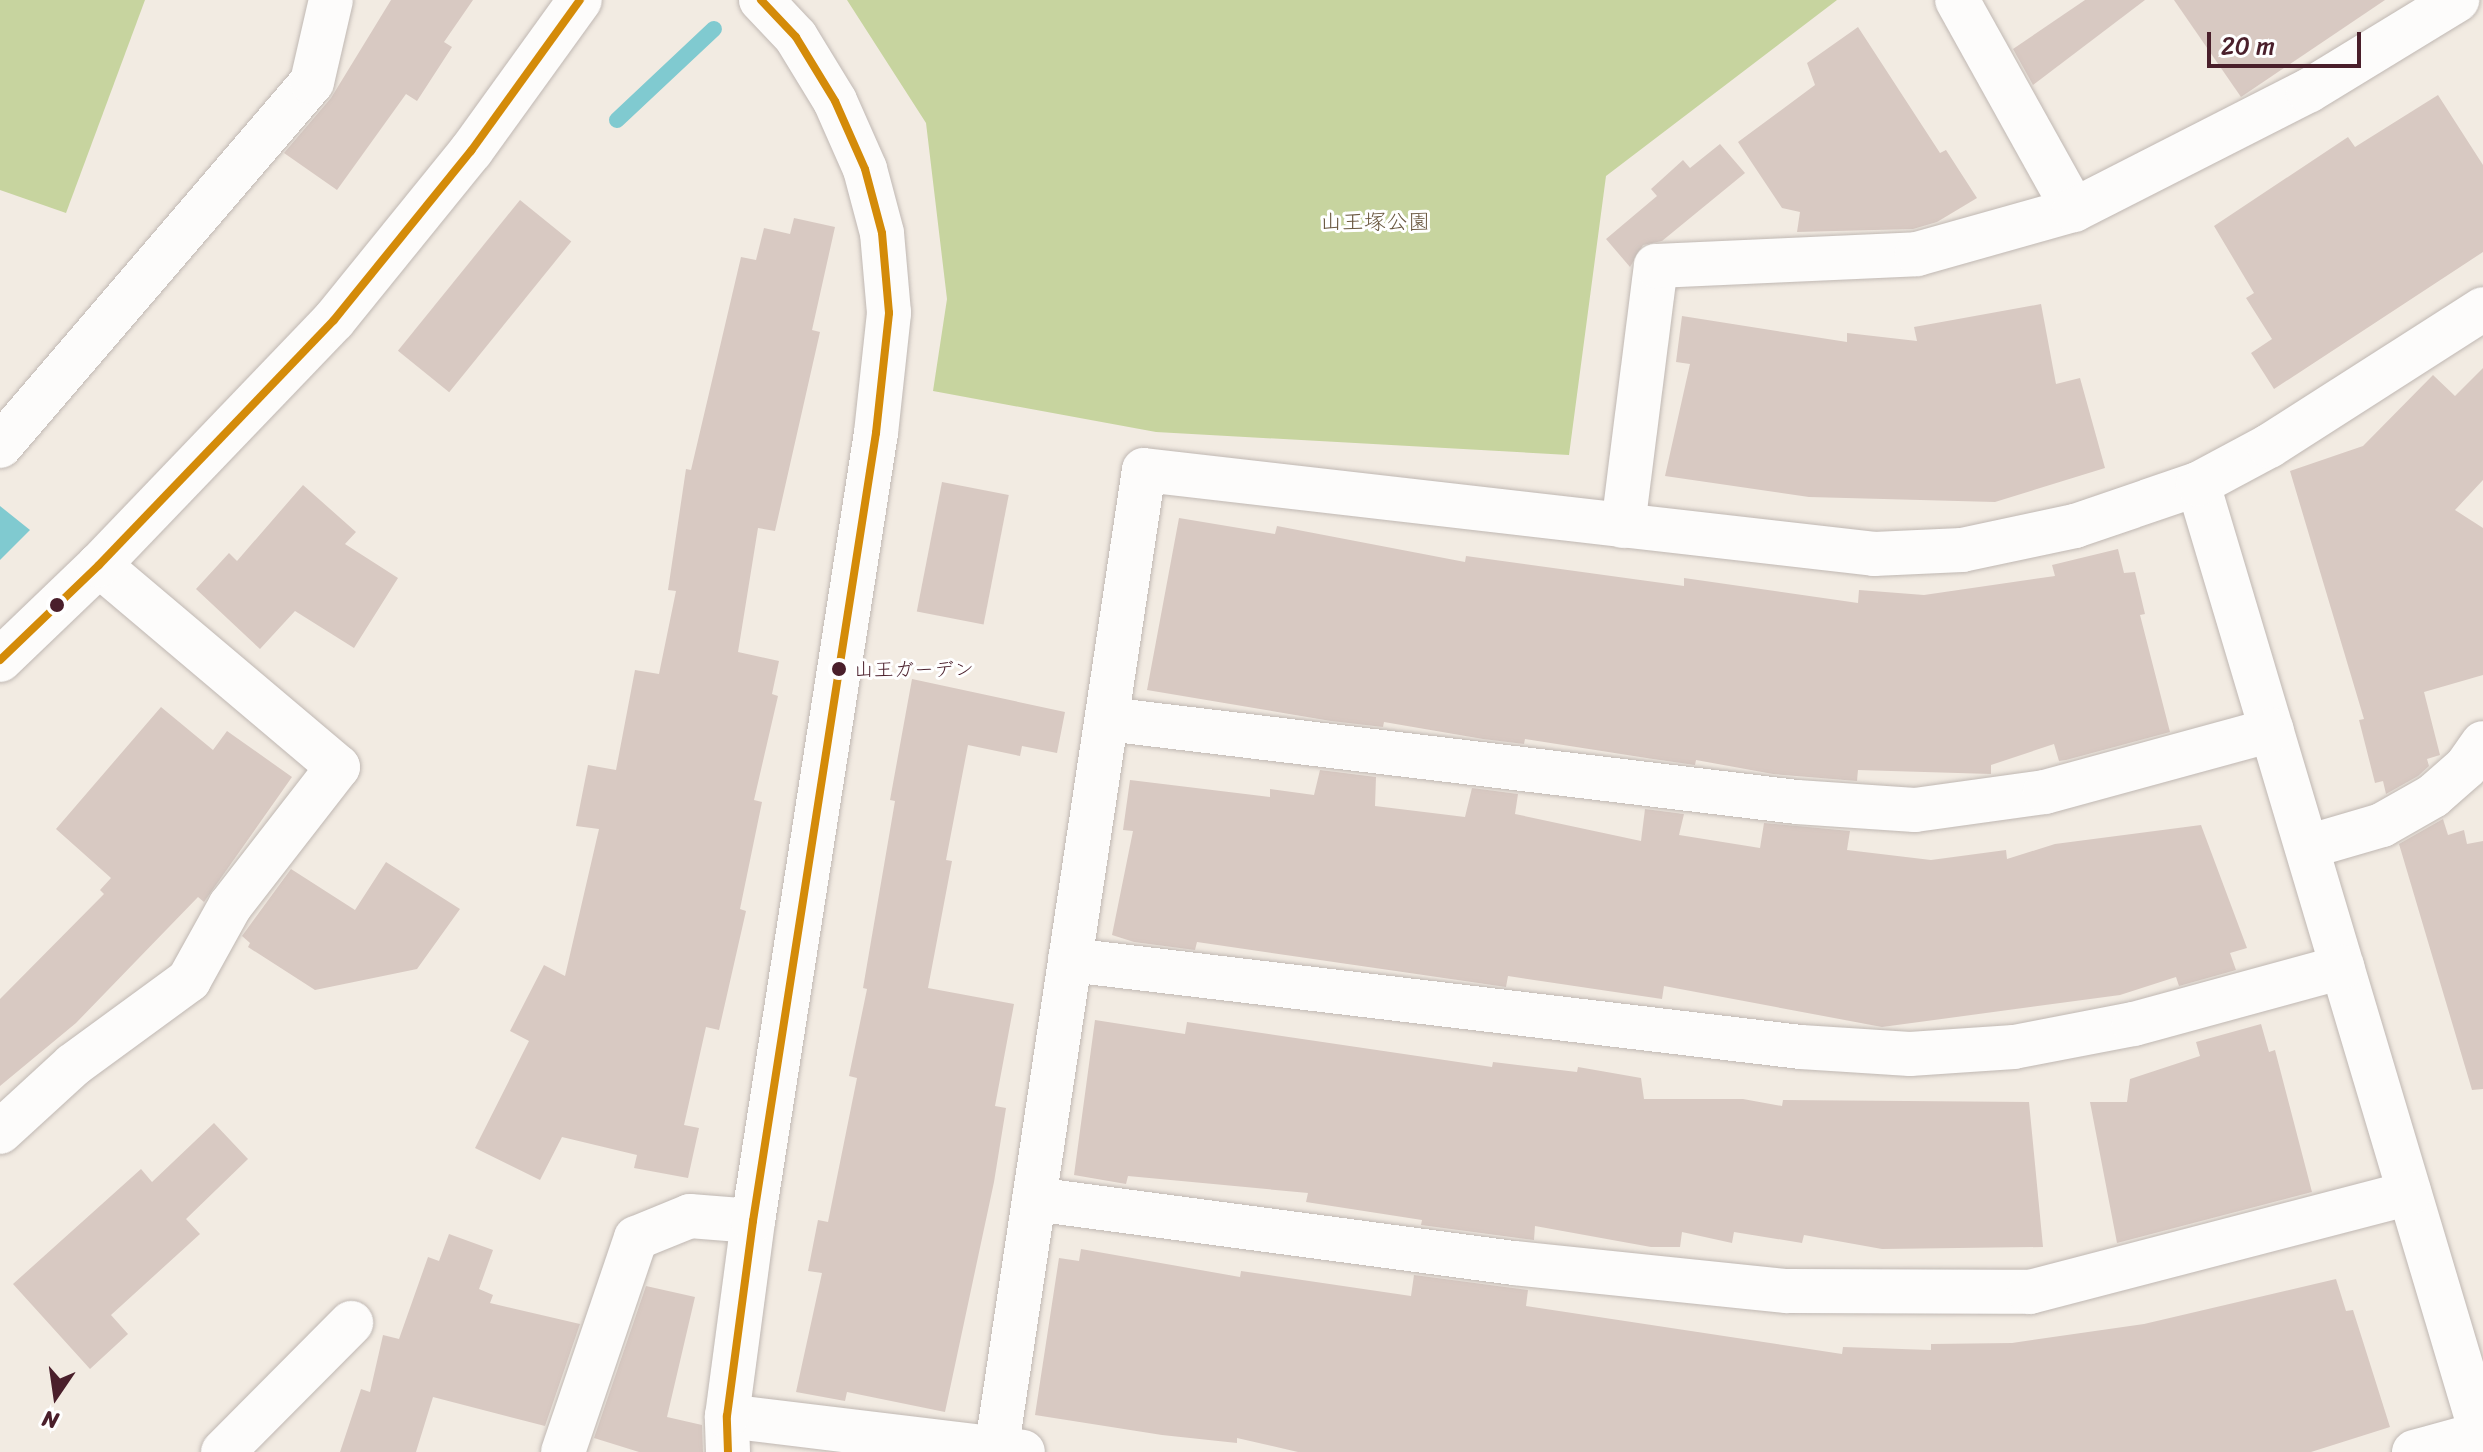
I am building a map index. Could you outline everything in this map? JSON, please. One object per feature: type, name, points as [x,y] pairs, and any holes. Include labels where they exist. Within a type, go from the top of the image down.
[{"type":"street","points":[[0,446],[312,82],[331,0]]},
{"type":"street","points":[[0,660],[99,565],[334,320],[471,151],[580,0]]},
{"type":"street","points":[[761,0],[796,37],[835,101],[865,169],[882,233],[889,313],[876,433],[753,1221],[728,1434],[1005,1451],[1034,1199],[1144,470],[1874,554],[1962,550],[2075,526],[2198,484],[2269,446],[2483,309]]},
{"type":"street","points":[[1957,0],[2074,210]]},
{"type":"street","points":[[1623,526],[1656,266],[1917,254],[2074,210],[2308,91],[2457,0]]},
{"type":"street","points":[[2198,484],[2482,1435],[2414,1452]]},
{"type":"street","points":[[0,1132],[73,1065],[189,980],[230,906],[338,767],[99,565]]},
{"type":"street","points":[[1107,719],[1797,802],[1915,810],[2045,792],[2272,730]]},
{"type":"street","points":[[2307,847],[2382,825],[2433,796],[2466,767],[2483,743]]},
{"type":"street","points":[[1070,960],[1801,1047],[1910,1054],[2014,1047],[2074,1036],[2342,967]]},
{"type":"street","points":[[1034,1199],[1514,1263],[1787,1291],[2030,1292],[2409,1193]]},
{"type":"street","points":[[563,1452],[636,1238],[690,1216],[753,1221]]},
{"type":"street","points":[[223,1452],[351,1323]]},
{"type":"green space","points":[[0,0],[145,0],[66,213],[0,190]]},
{"type":"green space","name":"山王塚公園","points":[[847,0],[1837,0],[1606,176],[1569,455],[1156,432],[933,391],[947,299],[926,123]]},
{"type":"water","points":[[0,506],[30,530],[0,560]]},
{"type":"building","points":[[391,0],[473,0],[444,42],[452,47],[417,101],[406,94],[337,190],[284,153],[331,98]]},
{"type":"building","points":[[2085,0],[2145,0],[2033,85],[2013,49]]},
{"type":"building","points":[[2174,0],[2385,0],[2241,97]]},
{"type":"building","points":[[1858,27],[1940,153],[1946,150],[1977,198],[1937,222],[1913,229],[1797,232],[1800,212],[1782,208],[1738,142],[1815,85],[1807,63]]},
{"type":"building","points":[[2438,95],[2483,165],[2483,252],[2274,389],[2251,353],[2272,339],[2246,298],[2254,293],[2214,226],[2348,137],[2355,147]]},
{"type":"building","points":[[1720,144],[1745,173],[1662,241],[1643,245],[1630,267],[1606,239],[1657,196],[1651,189],[1683,160],[1690,168]]},
{"type":"building","points":[[520,200],[571,242],[449,392],[398,351]]},
{"type":"building","points":[[794,218],[835,227],[812,330],[820,332],[775,531],[758,528],[738,652],[779,661],[772,694],[778,696],[754,800],[762,802],[740,909],[746,911],[719,1030],[706,1027],[684,1125],[699,1128],[688,1178],[634,1168],[637,1155],[562,1137],[540,1180],[475,1148],[529,1041],[510,1031],[544,965],[565,976],[599,829],[576,826],[588,765],[616,770],[635,670],[659,674],[676,591],[668,590],[686,469],[691,470],[741,257],[756,260],[764,228],[790,234]]},
{"type":"building","points":[[2041,304],[2056,384],[2080,378],[2105,468],[1995,502],[1809,497],[1665,476],[1690,364],[1676,362],[1682,316],[1847,342],[1847,333],[1917,341],[1914,327]]},
{"type":"building","points":[[2483,368],[2483,480],[2455,510],[2483,528],[2483,675],[2424,692],[2440,755],[2427,759],[2429,766],[2418,776],[2386,794],[2383,781],[2375,783],[2359,720],[2364,719],[2290,471],[2363,446],[2433,375],[2455,396]]},
{"type":"building","points":[[942,482],[1009,495],[984,625],[917,612]]},
{"type":"building","points":[[303,485],[356,532],[345,544],[398,578],[354,648],[295,611],[260,649],[196,589],[229,553],[237,561]]},
{"type":"building","points":[[1179,518],[1275,534],[1277,526],[1465,562],[1466,556],[1684,586],[1684,578],[1858,603],[1859,590],[1924,595],[2055,576],[2052,565],[2118,549],[2124,573],[2135,572],[2145,614],[2140,615],[2170,732],[2059,761],[2054,744],[1991,765],[1991,774],[1858,770],[1857,781],[1773,774],[1696,760],[1695,765],[1525,739],[1524,744],[1483,739],[1384,722],[1383,727],[1331,721],[1147,690]]},
{"type":"building","points":[[912,679],[1065,712],[1057,753],[1022,746],[1020,756],[968,745],[946,860],[952,861],[928,988],[1014,1004],[995,1106],[1006,1108],[994,1182],[945,1412],[847,1392],[845,1401],[796,1392],[822,1273],[808,1271],[818,1220],[828,1222],[857,1078],[849,1076],[867,989],[863,988],[895,801],[890,800]]},
{"type":"building","points":[[161,707],[213,750],[227,731],[292,777],[204,902],[198,897],[76,1023],[0,1086],[0,999],[104,894],[100,890],[111,878],[56,829]]},
{"type":"building","points":[[1320,770],[1376,777],[1375,806],[1465,817],[1472,788],[1518,794],[1515,814],[1641,841],[1645,809],[1684,814],[1679,835],[1760,848],[1764,823],[1850,831],[1847,850],[1931,860],[2006,850],[2007,859],[2055,844],[2201,825],[2247,948],[2230,953],[2236,970],[2179,986],[2176,977],[2120,995],[1882,1027],[1664,986],[1662,999],[1508,976],[1506,987],[1197,942],[1195,950],[1134,942],[1112,935],[1133,831],[1123,830],[1130,780],[1270,797],[1270,789],[1314,795]]},
{"type":"building","points":[[2443,819],[2448,835],[2464,830],[2467,844],[2483,841],[2483,1089],[2472,1090],[2399,844]]},
{"type":"building","points":[[386,862],[460,909],[417,969],[315,990],[248,947],[250,943],[242,936],[291,869],[355,910]]},
{"type":"building","points":[[1095,1020],[1185,1034],[1187,1022],[1492,1067],[1493,1062],[1577,1072],[1578,1067],[1641,1078],[1644,1099],[1743,1099],[1782,1106],[1783,1100],[2029,1102],[2043,1247],[1882,1249],[1804,1235],[1802,1243],[1734,1232],[1732,1243],[1682,1232],[1680,1247],[1651,1247],[1535,1226],[1534,1240],[1421,1225],[1422,1220],[1306,1202],[1308,1193],[1128,1176],[1126,1184],[1074,1175]]},
{"type":"building","points":[[2261,1024],[2269,1052],[2275,1050],[2312,1192],[2117,1243],[2090,1102],[2127,1102],[2130,1079],[2200,1056],[2196,1042]]},
{"type":"building","points":[[214,1123],[248,1159],[186,1219],[200,1234],[111,1315],[128,1334],[90,1369],[13,1284],[141,1169],[152,1182]]},
{"type":"building","points":[[449,1234],[493,1250],[479,1289],[493,1295],[490,1303],[580,1324],[545,1426],[433,1397],[416,1452],[340,1452],[361,1389],[370,1392],[383,1335],[399,1339],[428,1257],[439,1261]]},
{"type":"building","points":[[1081,1249],[1240,1277],[1241,1271],[1411,1296],[1414,1275],[1528,1290],[1526,1306],[1842,1354],[1843,1347],[1931,1350],[1931,1344],[2012,1343],[2144,1324],[2336,1279],[2346,1311],[2353,1310],[2390,1427],[2311,1452],[1298,1452],[1237,1438],[1237,1443],[1162,1435],[1035,1415],[1059,1258],[1079,1261]]},
{"type":"building","points":[[646,1286],[695,1297],[667,1417],[702,1425],[703,1452],[639,1452],[594,1438]]},
{"type":"waterway","points":[[617,120],[714,29]]},
{"type":"transit line","points":[[0,660],[99,565],[334,320],[471,151],[580,0]]},
{"type":"transit line","points":[[728,1452],[727,1416],[753,1221],[876,433],[889,313],[882,233],[865,169],[835,101],[796,37],[761,0]]},
{"type":"place","name":"山王ガーデン","points":[[839,669]]}]
